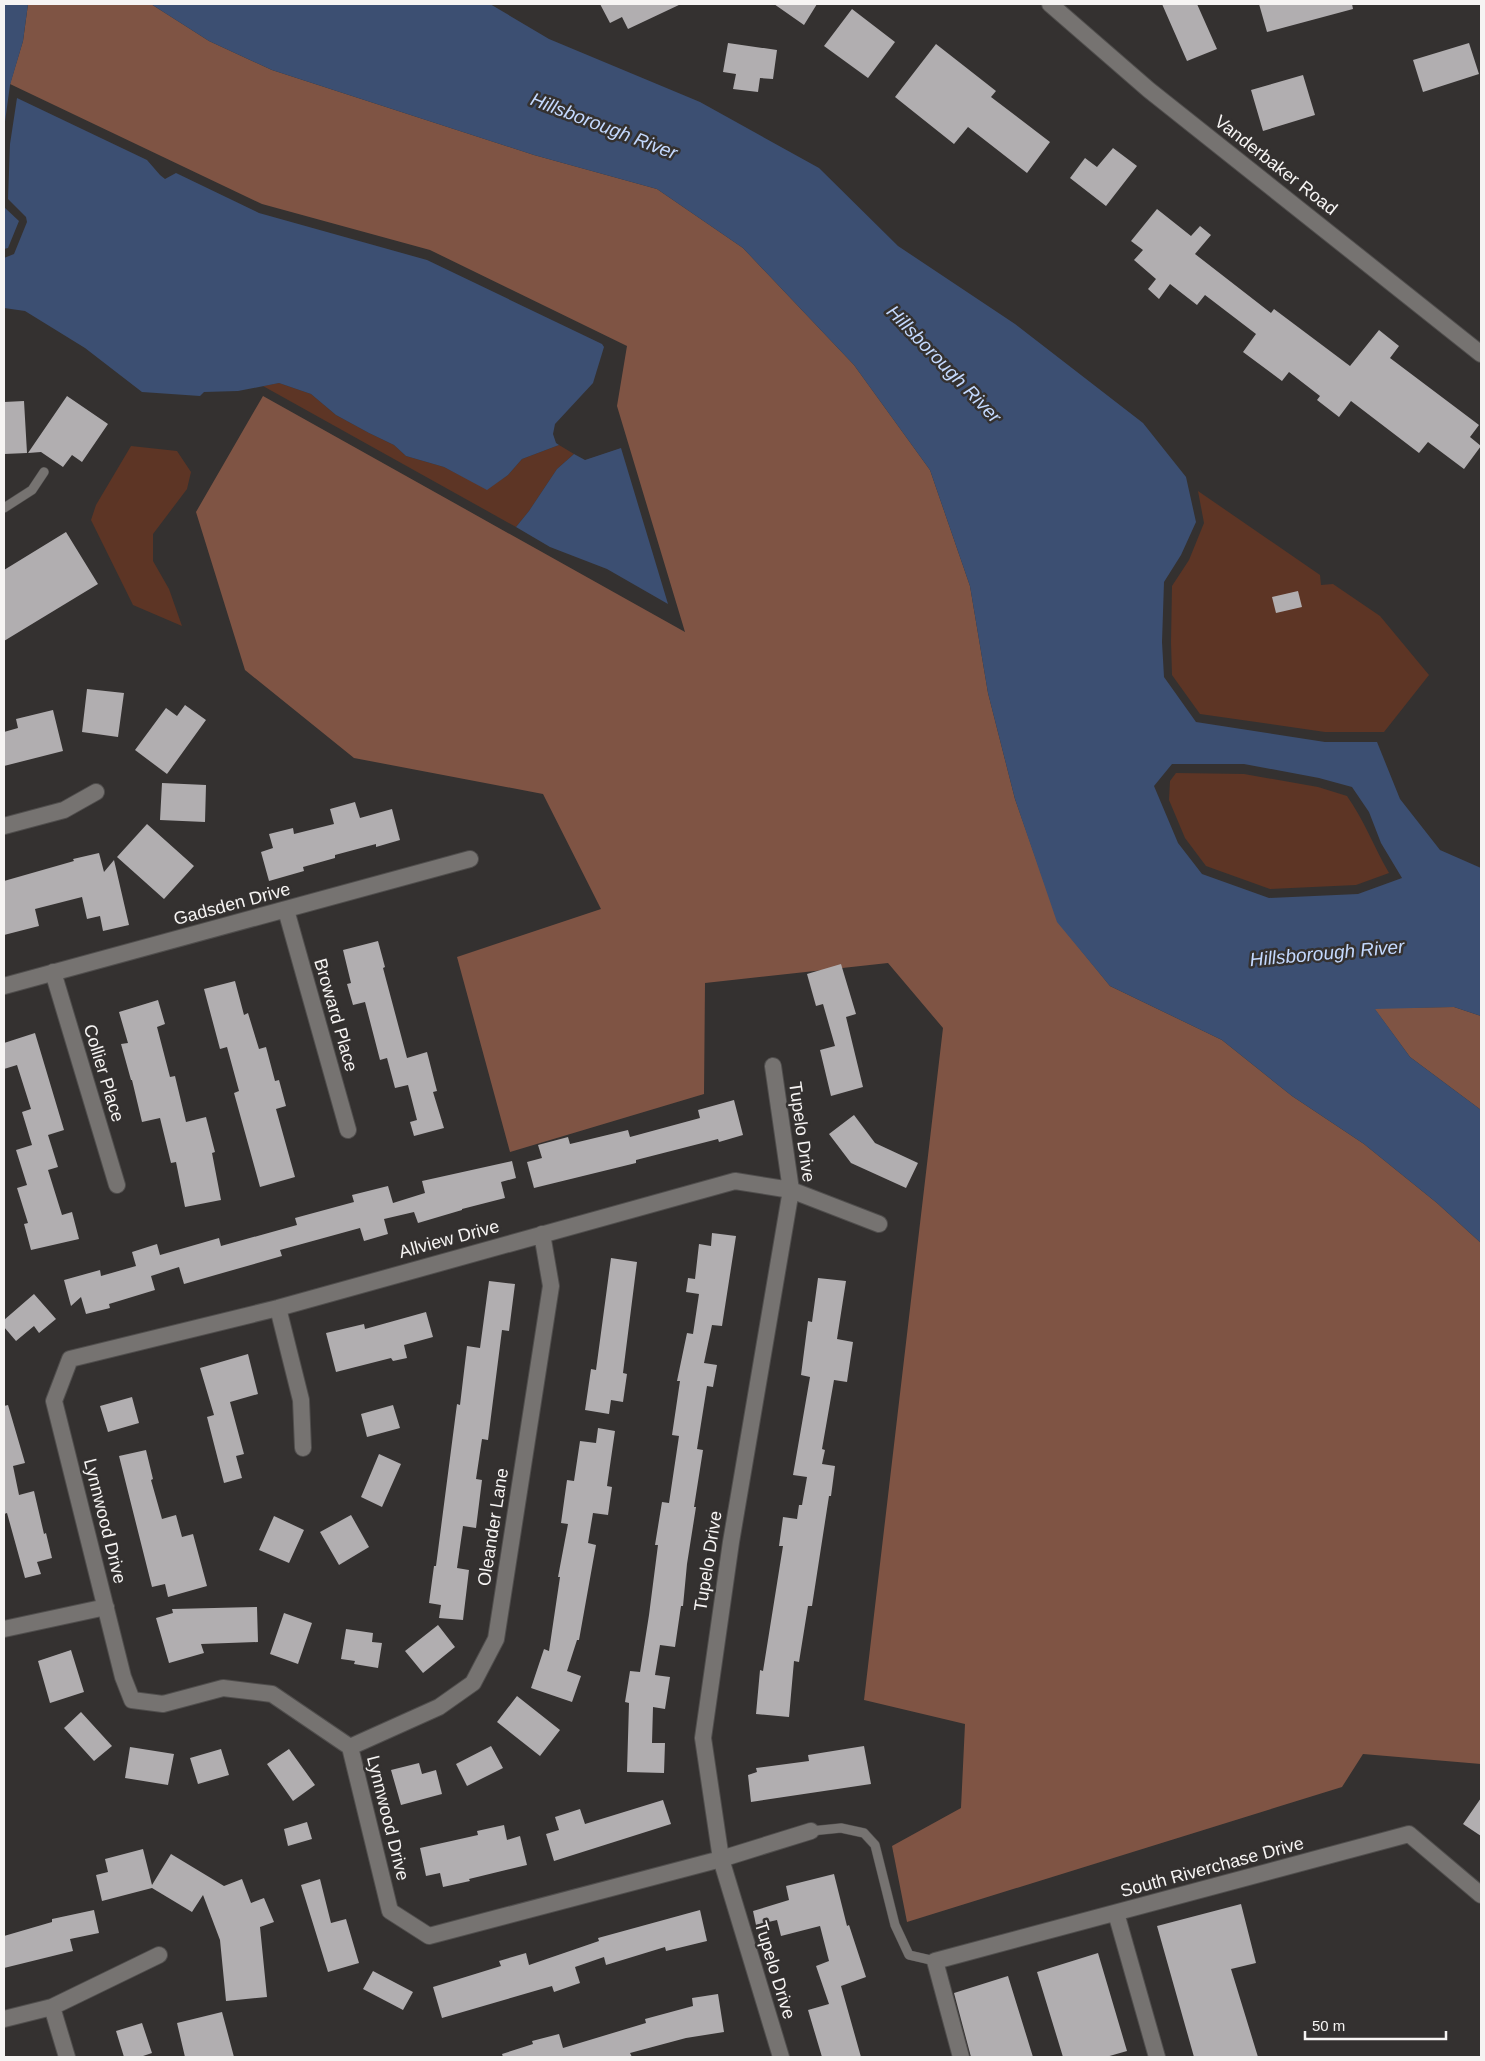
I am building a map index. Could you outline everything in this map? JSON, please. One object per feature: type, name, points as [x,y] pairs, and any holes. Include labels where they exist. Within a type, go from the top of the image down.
[{"type":"street","name":"Vanderbaker Road","points":[[1053,5],[1149,90],[1481,354]]},
{"type":"street","points":[[4,826],[64,810],[96,792]]},
{"type":"street","name":"Gadsden Drive","points":[[4,986],[470,859]]},
{"type":"street","name":"Broward Place","points":[[286,910],[348,1130]]},
{"type":"street","name":"Collier Place","points":[[53,972],[117,1185]]},
{"type":"street","name":"Tupelo Drive","points":[[773,1066],[791,1190],[731,1542],[703,1738],[721,1859],[777,2056]]},
{"type":"street","name":"Allview Drive","points":[[54,1401],[70,1359],[278,1308],[735,1181],[791,1190],[879,1224]]},
{"type":"street","name":"Oleander Lane","points":[[350,1747],[439,1707],[473,1683],[496,1639],[551,1286],[542,1234]]},
{"type":"street","points":[[278,1308],[301,1400],[303,1448]]},
{"type":"street","name":"Lynnwood Drive","points":[[54,1401],[122,1677],[132,1700],[163,1704],[223,1688],[272,1694],[350,1747],[390,1911],[429,1936],[721,1859],[811,1832]]},
{"type":"street","points":[[4,1629],[106,1607]]},
{"type":"street","name":"South Riverchase Drive","points":[[935,1961],[1410,1834],[1481,1895]]},
{"type":"street","points":[[1116,1913],[1157,2057]]},
{"type":"street","points":[[4,2019],[52,2007],[159,1955]]},
{"type":"street","points":[[935,1961],[961,2057]]},
{"type":"street","points":[[52,2007],[67,2057]]},
{"type":"lane","points":[[4,508],[32,490],[44,472]]},
{"type":"lane","points":[[811,1832],[841,1828],[864,1833],[875,1845],[895,1925],[909,1955],[935,1961]]},
{"type":"shaded area","points":[[28,4],[151,4],[209,41],[272,70],[534,155],[657,189],[743,248],[854,365],[930,470],[970,586],[988,693],[1015,799],[1058,922],[1110,986],[1222,1040],[1292,1096],[1364,1144],[1437,1203],[1481,1243],[1481,1764],[1363,1754],[1342,1787],[907,1922],[892,1846],[961,1808],[965,1724],[864,1700],[943,1028],[888,963],[705,983],[704,1094],[510,1152],[457,957],[601,909],[543,794],[354,758],[245,670],[196,512],[263,396],[685,632],[617,406],[627,346],[430,250],[262,204],[10,84],[23,41]]},
{"type":"shaded area","points":[[279,383],[311,394],[336,415],[394,445],[406,456],[444,467],[487,489],[508,475],[522,459],[559,445],[574,454],[557,469],[516,527],[263,386]]},
{"type":"shaded area","points":[[131,446],[177,451],[191,472],[187,489],[153,534],[153,561],[169,589],[182,626],[133,605],[91,520],[96,505]]},
{"type":"shaded area","points":[[1198,491],[1320,575],[1321,585],[1333,584],[1380,616],[1429,675],[1384,732],[1325,732],[1200,714],[1172,675],[1171,642],[1172,586],[1189,560],[1204,523]]},
{"type":"shaded area","points":[[1176,773],[1244,774],[1318,787],[1347,796],[1359,814],[1389,873],[1356,885],[1270,889],[1206,866],[1185,838],[1169,800],[1170,781]]},
{"type":"shaded area","points":[[1454,1007],[1481,1016],[1481,1110],[1410,1057],[1374,1008]]},
{"type":"water","points":[[4,4],[28,4],[23,41],[10,85],[4,129]]},
{"type":"water","name":"Hillsborough River","points":[[151,4],[490,4],[549,39],[700,102],[819,168],[898,246],[1015,324],[1143,423],[1186,477],[1196,522],[1181,555],[1164,582],[1162,642],[1164,677],[1196,722],[1325,742],[1377,742],[1400,799],[1440,850],[1481,868],[1481,1016],[1454,1007],[1375,1009],[1410,1057],[1481,1110],[1481,1243],[1437,1203],[1364,1144],[1292,1096],[1222,1040],[1110,986],[1057,922],[1015,799],[988,693],[970,586],[930,470],[854,365],[743,248],[657,189],[534,155],[272,70],[209,41]],"holes":[[[1172,764],[1244,764],[1319,778],[1352,787],[1369,812],[1381,843],[1402,878],[1358,894],[1269,898],[1202,874],[1178,843],[1154,786]]]},
{"type":"water","points":[[17,98],[147,160],[165,179],[176,173],[259,213],[427,260],[602,344],[604,347],[593,383],[555,424],[553,434],[556,443],[559,445],[522,459],[508,475],[487,490],[444,467],[406,456],[394,445],[336,415],[311,394],[279,383],[238,391],[204,392],[200,396],[142,392],[85,348],[25,311],[4,308],[4,258],[14,254],[27,222],[26,217],[8,199],[10,144]]},
{"type":"water","points":[[4,207],[19,221],[8,248],[4,249]]},
{"type":"water","points":[[621,448],[668,604],[607,569],[550,547],[516,527],[557,469],[574,454],[585,460]]},
{"type":"building","points":[[600,4],[681,4],[628,29],[622,17],[610,23]]},
{"type":"building","points":[[774,4],[817,4],[804,25]]},
{"type":"building","points":[[1162,4],[1197,4],[1217,49],[1187,61]]},
{"type":"building","points":[[1259,4],[1352,4],[1353,9],[1267,32]]},
{"type":"building","points":[[852,9],[895,42],[868,78],[824,46]]},
{"type":"building","points":[[728,43],[777,50],[773,79],[760,78],[758,92],[733,89],[736,74],[723,72]]},
{"type":"building","points":[[1469,43],[1479,74],[1423,92],[1413,60]]},
{"type":"building","points":[[936,44],[996,91],[991,97],[1050,142],[1027,173],[968,127],[954,144],[895,97]]},
{"type":"building","points":[[1303,75],[1315,115],[1263,131],[1251,90]]},
{"type":"building","points":[[1113,148],[1137,166],[1106,206],[1070,178],[1085,158],[1097,167]]},
{"type":"building","points":[[1157,209],[1191,236],[1200,226],[1211,235],[1195,254],[1271,313],[1274,309],[1350,366],[1379,330],[1399,346],[1390,358],[1479,425],[1470,437],[1481,446],[1464,469],[1428,442],[1419,453],[1351,401],[1339,417],[1317,400],[1320,396],[1289,372],[1282,381],[1243,352],[1256,334],[1205,295],[1197,305],[1170,284],[1159,299],[1148,289],[1156,279],[1134,260],[1143,250],[1131,241]]},
{"type":"building","points":[[67,396],[108,424],[82,462],[72,455],[63,467],[41,452],[28,453]]},
{"type":"building","points":[[24,401],[27,453],[4,454],[4,402]]},
{"type":"building","points":[[66,532],[98,584],[4,641],[4,570]]},
{"type":"building","points":[[1298,591],[1302,607],[1276,613],[1272,597]]},
{"type":"building","points":[[87,689],[124,693],[118,737],[82,732]]},
{"type":"building","points":[[185,705],[206,720],[167,774],[135,750],[166,708],[177,716]]},
{"type":"building","points":[[53,710],[63,751],[4,766],[4,732],[18,728],[16,719]]},
{"type":"building","points":[[162,783],[206,785],[205,822],[160,820]]},
{"type":"building","points":[[355,802],[360,818],[392,809],[400,840],[335,855],[335,858],[303,867],[304,871],[269,881],[261,852],[273,848],[269,834],[293,828],[294,834],[334,824],[330,809]]},
{"type":"building","points":[[147,824],[194,866],[164,899],[117,857]]},
{"type":"building","points":[[99,853],[104,872],[114,860],[129,925],[103,931],[100,916],[87,919],[82,897],[35,909],[39,926],[4,935],[4,881],[74,861],[73,859]]},
{"type":"building","points":[[378,941],[385,967],[383,968],[407,1058],[427,1052],[437,1091],[433,1092],[444,1128],[414,1136],[410,1122],[417,1120],[408,1085],[395,1088],[387,1058],[380,1060],[365,1002],[353,1005],[347,984],[351,983],[343,950]]},
{"type":"building","points":[[841,964],[856,1014],[846,1017],[863,1087],[831,1096],[820,1050],[835,1046],[823,1004],[816,1006],[807,974]]},
{"type":"building","points":[[235,981],[244,1015],[248,1013],[259,1049],[266,1047],[275,1081],[279,1080],[286,1106],[276,1109],[295,1177],[260,1187],[234,1093],[239,1091],[227,1047],[220,1049],[204,989]]},
{"type":"building","points":[[158,1000],[165,1024],[157,1027],[170,1077],[175,1076],[186,1122],[206,1117],[215,1152],[212,1153],[221,1200],[185,1207],[176,1162],[171,1163],[160,1118],[142,1122],[121,1044],[128,1043],[119,1012]]},
{"type":"building","points":[[35,1033],[64,1130],[48,1135],[58,1167],[48,1170],[62,1215],[72,1212],[79,1239],[31,1250],[24,1224],[28,1223],[17,1188],[27,1185],[16,1150],[32,1145],[22,1112],[31,1109],[17,1065],[4,1069],[4,1043]]},
{"type":"building","points":[[734,1100],[743,1135],[719,1142],[718,1139],[636,1160],[636,1163],[534,1188],[527,1162],[542,1158],[538,1145],[568,1137],[570,1144],[628,1130],[630,1137],[700,1118],[698,1110]]},
{"type":"building","points":[[854,1115],[875,1143],[918,1163],[906,1188],[851,1163],[829,1134]]},
{"type":"building","points":[[512,1161],[516,1178],[501,1182],[505,1198],[418,1223],[414,1212],[384,1219],[388,1234],[364,1241],[360,1228],[280,1250],[282,1256],[184,1284],[179,1267],[151,1276],[155,1290],[109,1304],[110,1308],[86,1314],[81,1297],[71,1306],[64,1280],[100,1270],[101,1276],[136,1266],[132,1252],[157,1244],[160,1255],[219,1238],[221,1246],[297,1225],[295,1218],[354,1202],[352,1195],[388,1186],[393,1203],[425,1193],[422,1181]]},
{"type":"building","points":[[712,1233],[736,1236],[722,1326],[712,1325],[704,1363],[717,1365],[713,1387],[707,1386],[697,1449],[703,1450],[694,1507],[696,1507],[687,1564],[683,1606],[681,1606],[675,1647],[660,1645],[655,1675],[670,1677],[665,1709],[653,1707],[652,1743],[665,1743],[664,1773],[627,1772],[629,1703],[625,1702],[630,1671],[640,1672],[649,1615],[658,1545],[655,1545],[662,1502],[669,1503],[679,1436],[672,1435],[680,1381],[677,1381],[687,1333],[693,1334],[699,1294],[686,1292],[688,1278],[695,1279],[699,1244],[711,1246]]},
{"type":"building","points":[[611,1258],[637,1262],[623,1373],[627,1374],[623,1402],[611,1400],[609,1414],[585,1410],[591,1369],[596,1370]]},
{"type":"building","points":[[818,1278],[846,1281],[837,1339],[853,1342],[847,1382],[834,1380],[822,1449],[825,1450],[822,1464],[835,1466],[812,1606],[808,1606],[799,1662],[794,1661],[789,1717],[756,1714],[760,1670],[763,1671],[783,1546],[779,1546],[783,1517],[797,1519],[799,1505],[802,1505],[807,1477],[793,1475],[810,1377],[801,1375],[808,1321],[812,1322]]},
{"type":"building","points":[[489,1281],[515,1284],[509,1331],[502,1330],[488,1440],[482,1439],[476,1479],[482,1480],[476,1528],[463,1526],[457,1568],[469,1570],[463,1620],[439,1618],[441,1605],[429,1603],[434,1566],[436,1566],[457,1404],[460,1405],[467,1346],[480,1348]]},
{"type":"building","points":[[34,1294],[56,1319],[39,1333],[34,1326],[16,1341],[4,1327],[4,1320]]},
{"type":"building","points":[[426,1312],[433,1337],[404,1345],[407,1358],[393,1361],[391,1358],[336,1372],[326,1333],[364,1324],[365,1329]]},
{"type":"building","points":[[248,1354],[258,1394],[230,1402],[244,1454],[236,1456],[242,1478],[224,1483],[207,1417],[214,1415],[200,1368]]},
{"type":"building","points":[[132,1397],[139,1423],[108,1432],[100,1406]]},
{"type":"building","points":[[8,1405],[25,1463],[13,1466],[19,1495],[34,1491],[52,1558],[37,1562],[41,1574],[25,1578],[7,1513],[4,1514],[4,1406]]},
{"type":"building","points":[[393,1405],[400,1428],[367,1437],[361,1414]]},
{"type":"building","points":[[598,1428],[615,1431],[607,1486],[612,1487],[608,1515],[593,1513],[588,1543],[596,1545],[579,1640],[577,1640],[567,1671],[581,1676],[572,1702],[531,1688],[544,1649],[549,1651],[560,1577],[558,1577],[568,1524],[561,1523],[567,1480],[574,1481],[580,1441],[596,1443]]},
{"type":"building","points":[[146,1450],[153,1479],[151,1480],[162,1519],[176,1515],[182,1537],[193,1534],[207,1586],[168,1597],[165,1584],[152,1587],[119,1456]]},
{"type":"building","points":[[379,1454],[401,1464],[382,1507],[361,1497]]},
{"type":"building","points":[[351,1515],[369,1547],[339,1565],[320,1532]]},
{"type":"building","points":[[274,1516],[304,1530],[289,1563],[259,1550]]},
{"type":"building","points":[[257,1607],[258,1642],[201,1644],[204,1653],[169,1663],[156,1618],[173,1613],[172,1609]]},
{"type":"building","points":[[284,1613],[312,1623],[298,1664],[270,1654]]},
{"type":"building","points":[[438,1625],[455,1647],[423,1673],[405,1651]]},
{"type":"building","points":[[346,1629],[373,1633],[372,1642],[382,1643],[378,1668],[354,1664],[355,1661],[341,1659]]},
{"type":"building","points":[[71,1650],[84,1692],[50,1703],[38,1661]]},
{"type":"building","points":[[517,1696],[560,1730],[540,1756],[497,1722]]},
{"type":"building","points":[[81,1712],[112,1746],[94,1761],[64,1728]]},
{"type":"building","points":[[491,1746],[503,1768],[467,1786],[456,1764]]},
{"type":"building","points":[[864,1746],[871,1784],[751,1802],[748,1775],[757,1772],[756,1768],[809,1761],[808,1755]]},
{"type":"building","points":[[130,1747],[174,1754],[168,1785],[125,1778]]},
{"type":"building","points":[[221,1749],[229,1775],[198,1784],[190,1758]]},
{"type":"building","points":[[289,1749],[315,1785],[293,1801],[267,1764]]},
{"type":"building","points":[[419,1763],[422,1774],[436,1770],[442,1794],[401,1805],[391,1770]]},
{"type":"building","points":[[1481,1798],[1481,1836],[1463,1824]]},
{"type":"building","points":[[663,1800],[671,1824],[554,1861],[546,1834],[559,1830],[555,1817],[580,1809],[585,1824]]},
{"type":"building","points":[[307,1822],[312,1839],[288,1846],[284,1829]]},
{"type":"building","points":[[504,1825],[507,1840],[520,1836],[527,1865],[443,1887],[440,1873],[426,1876],[420,1848],[478,1835],[477,1831]]},
{"type":"building","points":[[143,1849],[152,1885],[171,1854],[224,1886],[242,1879],[251,1903],[264,1898],[274,1922],[260,1927],[267,1997],[226,2001],[220,1940],[203,1895],[192,1912],[152,1888],[102,1901],[96,1875],[108,1872],[105,1859]]},
{"type":"building","points":[[834,1874],[847,1926],[849,1925],[866,1977],[841,1986],[861,2057],[822,2057],[808,2010],[829,2004],[816,1966],[829,1961],[820,1926],[781,1936],[777,1920],[756,1925],[753,1911],[789,1900],[786,1886]]},
{"type":"building","points":[[320,1879],[331,1923],[346,1919],[359,1963],[328,1972],[301,1885]]},
{"type":"building","points":[[1241,1904],[1256,1963],[1231,1969],[1258,2057],[1194,2057],[1157,1926]]},
{"type":"building","points":[[94,1910],[99,1933],[70,1939],[73,1951],[4,1968],[4,1936],[52,1922],[52,1919]]},
{"type":"building","points":[[700,1910],[707,1941],[666,1951],[665,1947],[606,1965],[604,1957],[575,1967],[580,1983],[554,1992],[552,1986],[442,2018],[433,1987],[501,1966],[499,1961],[526,1953],[529,1965],[599,1941],[598,1938]]},
{"type":"building","points":[[1098,1953],[1127,2051],[1106,2057],[1063,2057],[1037,1972]]},
{"type":"building","points":[[373,1971],[413,1992],[403,2010],[363,1989]]},
{"type":"building","points":[[1008,1976],[1033,2057],[971,2057],[954,1993]]},
{"type":"building","points":[[718,1994],[724,2032],[686,2038],[630,2053],[632,2057],[503,2057],[502,2054],[533,2044],[532,2041],[559,2034],[563,2048],[646,2023],[645,2019],[693,2006],[692,1998]]},
{"type":"building","points":[[222,2012],[234,2057],[185,2057],[177,2023]]},
{"type":"building","points":[[142,2023],[152,2053],[140,2057],[124,2057],[116,2031]]}]
